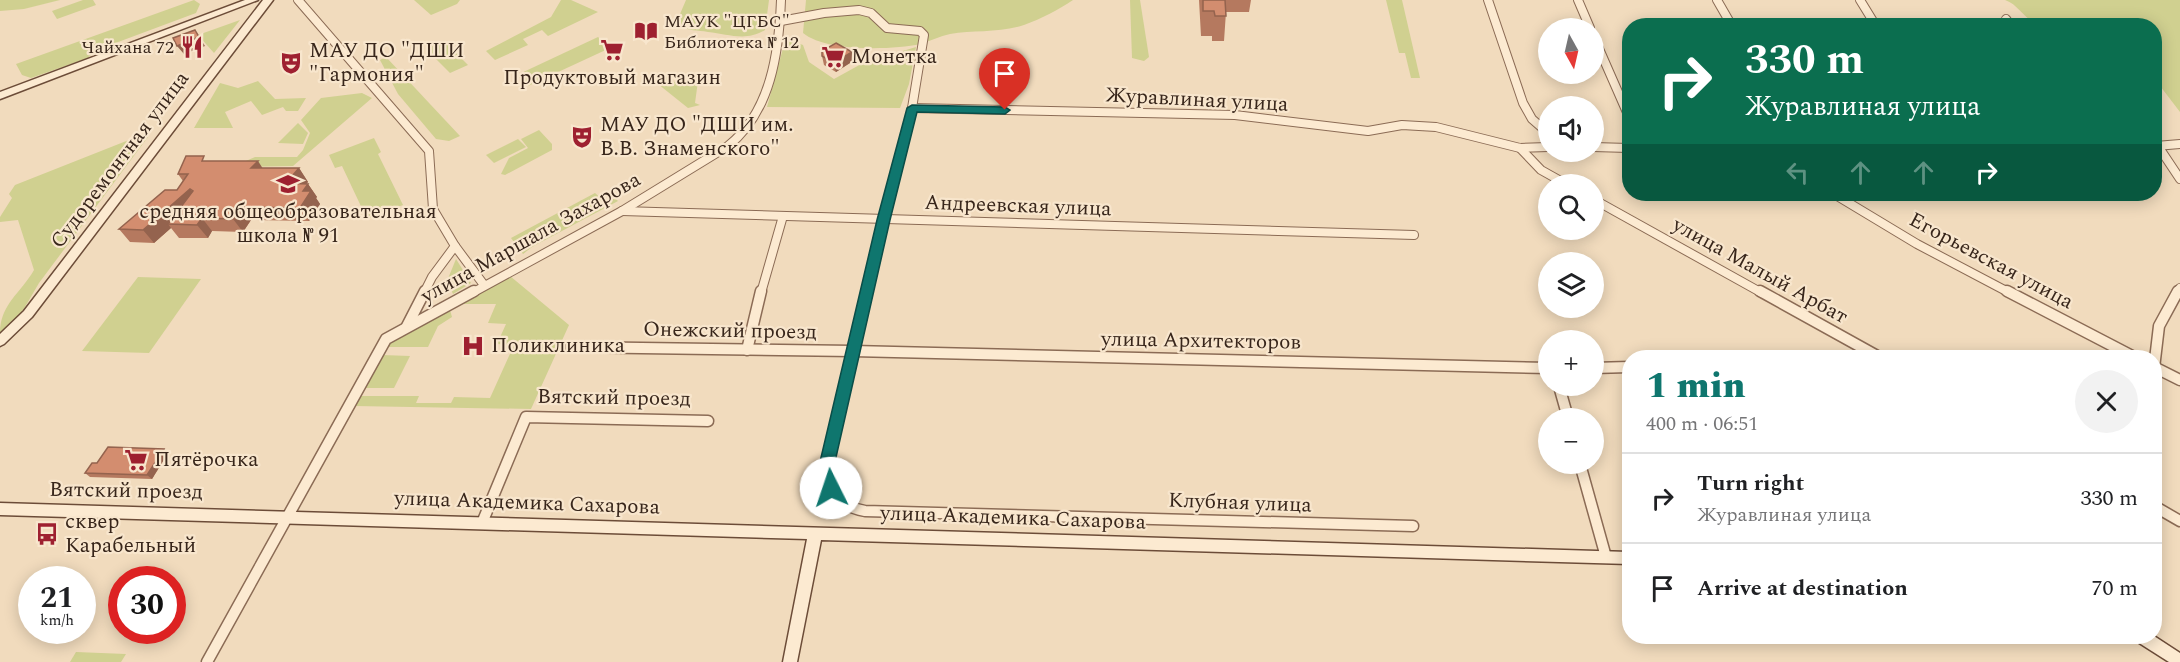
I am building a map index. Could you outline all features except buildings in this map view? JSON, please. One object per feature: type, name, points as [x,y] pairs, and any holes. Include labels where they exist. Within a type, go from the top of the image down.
[{"type":"street","points":[[0,96],[253,0]]},
{"type":"street","name":"Судоремонтная улица","points":[[0,341],[28,314],[268,0]]},
{"type":"street","points":[[298,0],[429,151],[433,209],[455,246],[484,285]]},
{"type":"street","name":"улица Маршала Захарова","points":[[207,662],[386,339],[622,211],[728,146],[744,133],[762,102],[780,36],[781,0]]},
{"type":"street","points":[[1488,0],[1523,103],[1538,125]]},
{"type":"street","points":[[1578,0],[1586,18]]},
{"type":"street","points":[[1717,0],[1727,18]]},
{"type":"street","points":[[1860,0],[1871,18]]},
{"type":"street","name":"Клубная улица","points":[[781,21],[851,9],[864,10],[873,14],[882,25],[890,29],[920,31],[924,34],[912,108],[883,220],[827,466],[831,488],[846,507],[866,511],[1413,526]]},
{"type":"street","points":[[1604,60],[1622,101]]},
{"type":"street","name":"Журавлиная улица","points":[[912,108],[1235,116],[1368,131],[1402,126],[1436,127],[1520,148],[1538,147]]},
{"type":"street","points":[[2162,146],[2180,144]]},
{"type":"street","points":[[1604,147],[1622,148]]},
{"type":"street","points":[[1520,148],[1531,162],[1548,174]]},
{"type":"street","points":[[2162,154],[2180,179]]},
{"type":"street","name":"Егорьевская улица","points":[[1846,201],[1917,244],[2121,350]]},
{"type":"street","name":"улица Малый Арбат","points":[[1604,205],[1866,350]]},
{"type":"street","name":"Андреевская улица","points":[[622,211],[1414,235]]},
{"type":"street","points":[[747,350],[763,283],[783,216]]},
{"type":"street","points":[[407,326],[432,277],[455,246]]},
{"type":"street","points":[[2156,350],[2159,326],[2180,288]]},
{"type":"street","name":"Онежский проезд","points":[[571,347],[853,351]]},
{"type":"street","name":"улица Архитекторов","points":[[853,351],[1538,368]]},
{"type":"street","points":[[1604,368],[1622,367]]},
{"type":"street","points":[[2162,372],[2180,380]]},
{"type":"street","name":"Вятский проезд","points":[[482,523],[526,417],[708,421]]},
{"type":"street","points":[[1583,474],[1606,557]]},
{"type":"street","name":"Вятский проезд","points":[[0,509],[287,516]]},
{"type":"street","points":[[2162,511],[2180,521]]},
{"type":"street","name":"улица Академика Сахарова","points":[[287,516],[1622,558]]},
{"type":"street","points":[[790,662],[815,533]]},
{"type":"street","points":[[2153,644],[2180,661]]},
{"type":"green space","points":[[0,0],[60,0],[24,9],[0,11]]},
{"type":"green space","points":[[83,0],[93,0],[96,5],[57,19],[52,11]]},
{"type":"green space","points":[[194,0],[200,4],[196,13],[94,51],[88,58],[31,78],[22,75],[16,64]]},
{"type":"green space","points":[[414,0],[460,0],[457,4],[431,15]]},
{"type":"green space","points":[[561,0],[571,0],[598,12],[548,36],[542,30],[523,39],[528,45],[495,60],[486,51],[551,17]]},
{"type":"green space","points":[[686,0],[769,0],[765,30],[751,36],[737,36],[683,28],[677,21]]},
{"type":"green space","points":[[806,0],[1073,0],[1043,17],[1015,28],[950,34],[908,46],[860,48],[827,44],[803,33]]},
{"type":"green space","points":[[1130,0],[1140,0],[1149,57],[1144,61],[1132,58]]},
{"type":"green space","points":[[1386,0],[1402,0],[1420,78],[1411,78],[1405,53],[1399,53]]},
{"type":"green space","points":[[2005,0],[2180,0],[2180,112],[2162,88],[2162,18],[2028,18]]},
{"type":"green space","points":[[240,20],[214,53],[198,35]]},
{"type":"green space","points":[[598,37],[610,48],[528,86],[517,75]]},
{"type":"green space","points":[[444,41],[468,65],[450,73],[426,49]]},
{"type":"green space","points":[[785,41],[803,45],[809,62],[834,79],[863,63],[916,47],[909,84],[900,108],[767,107]]},
{"type":"green space","points":[[386,57],[460,136],[449,141],[436,139],[398,94],[380,60]]},
{"type":"green space","points":[[668,77],[671,82],[698,81],[695,103],[700,105],[688,108],[653,80]]},
{"type":"green space","points":[[258,81],[275,99],[306,98],[298,111],[286,111],[283,107],[262,115],[251,101],[225,112],[233,128],[194,128],[220,83],[238,88]]},
{"type":"green space","points":[[362,93],[372,98],[293,166],[232,167],[255,157],[297,157],[303,150],[310,133],[301,120],[321,98]]},
{"type":"green space","points":[[298,123],[308,133],[303,144],[278,143]]},
{"type":"green space","points":[[539,130],[552,144],[552,150],[505,175],[501,174],[509,158],[528,148],[521,139]]},
{"type":"green space","points":[[144,134],[148,137],[39,283],[22,312],[0,333],[3,314],[7,306],[34,270],[18,220],[0,222],[0,217],[12,198],[9,194],[15,185]]},
{"type":"green space","points":[[374,138],[381,152],[378,154],[403,205],[367,219],[342,166],[335,168],[329,155]]},
{"type":"green space","points":[[518,139],[526,147],[494,163],[486,155]]},
{"type":"green space","points":[[595,193],[604,201],[613,196],[618,201],[523,254],[511,238]]},
{"type":"green space","points":[[456,259],[471,283],[453,294],[447,281]]},
{"type":"green space","points":[[510,276],[569,325],[531,409],[354,406],[360,396],[419,396],[416,403],[451,403],[454,397],[490,398],[514,345],[497,344],[506,324],[488,323],[496,304],[464,304],[463,302]]},
{"type":"green space","points":[[138,277],[201,279],[149,353],[82,351]]},
{"type":"green space","points":[[450,310],[452,317],[438,326],[428,347],[388,347],[391,341]]},
{"type":"green space","points":[[382,355],[410,356],[394,388],[364,388]]},
{"type":"green space","points":[[76,652],[126,654],[121,662],[70,662]]},
{"type":"place","name":"МАУК \"ЦГБС\" Библиотека № 12","points":[[646,31]]},
{"type":"place","name":"Чайхана 72","points":[[192,47]]},
{"type":"place","name":"Продуктовый магазин","points":[[612,50]]},
{"type":"place","name":"Монетка","points":[[833,57]]},
{"type":"place","name":"МАУ ДО \"ДШИ \"Гармония\"","points":[[291,63]]},
{"type":"place","name":"МАУ ДО \"ДШИ им. В.В. Знаменского\"","points":[[582,137]]},
{"type":"place","name":"средняя общеобразовательная школа № 91","points":[[288,184]]},
{"type":"place","name":"Поликлиника","points":[[473,346]]},
{"type":"place","name":"Пятёрочка","points":[[136,460]]},
{"type":"place","name":"сквер Карабельный","points":[[47,534]]},
{"type":"route","points":[[831,488],[827,466],[883,220],[912,108],[1005,110]]}]
